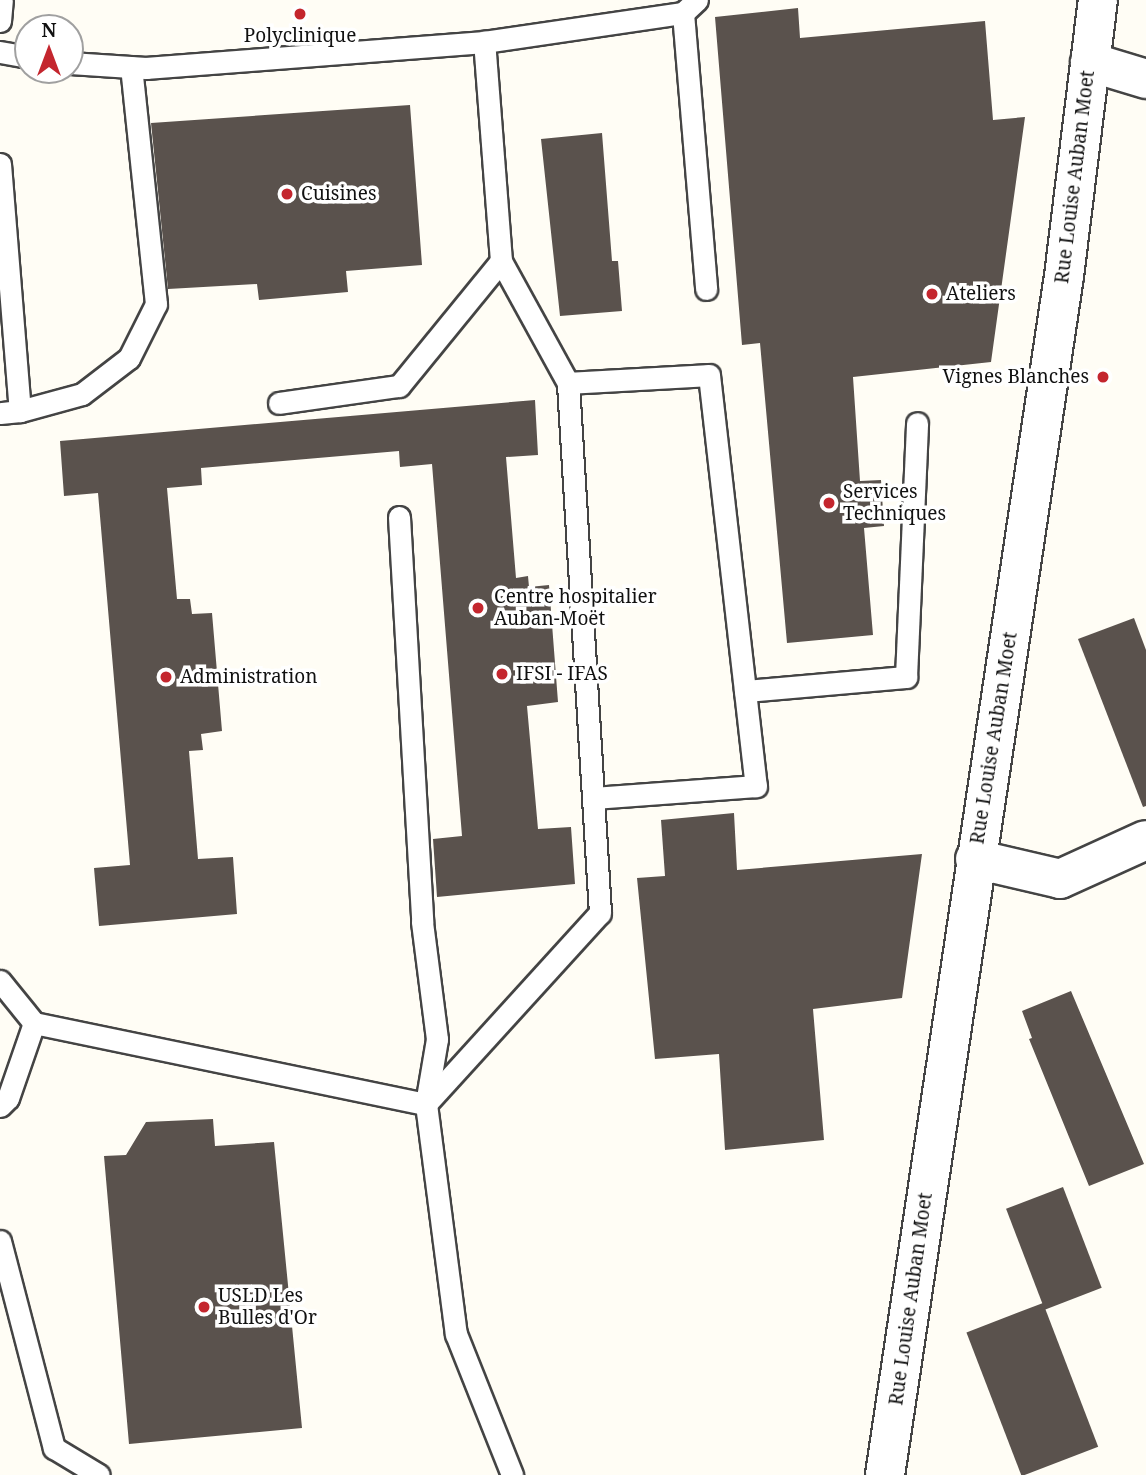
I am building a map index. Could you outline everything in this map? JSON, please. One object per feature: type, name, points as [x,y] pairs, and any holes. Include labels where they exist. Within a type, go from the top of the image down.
[{"type":"street","name":"Rue Louise Auban Moet","points":[[885,1475],[1064,276],[1098,0]]},
{"type":"street","points":[[1090,62],[1146,79]]},
{"type":"street","points":[[975,859],[1060,879],[1146,840]]},
{"type":"lane","points":[[0,22],[2,0]]},
{"type":"lane","points":[[84,64],[131,67],[484,43],[690,6],[705,289]]},
{"type":"lane","points":[[426,1104],[600,914],[568,383],[501,261],[484,43]]},
{"type":"lane","points":[[0,164],[10,412],[82,394],[129,358],[156,304],[131,67]]},
{"type":"lane","points":[[279,403],[399,386],[501,261]]},
{"type":"lane","points":[[568,383],[709,375],[756,786],[593,798]]},
{"type":"lane","points":[[745,691],[906,677],[917,423]]},
{"type":"lane","points":[[399,517],[422,922],[437,1039],[426,1104],[456,1334],[512,1475]]},
{"type":"lane","points":[[0,981],[34,1023],[426,1104]]},
{"type":"lane","points":[[0,1105],[8,1098],[34,1023]]},
{"type":"lane","points":[[0,1241],[54,1448],[99,1475]]},
{"type":"building","points":[[798,8],[800,38],[985,21],[993,120],[1025,117],[991,362],[853,377],[860,481],[881,480],[884,526],[864,528],[873,635],[787,643],[760,343],[742,345],[715,17]]},
{"type":"building","name":"Cuisines","points":[[410,105],[422,265],[346,271],[348,292],[259,300],[257,284],[168,289],[151,123]]},
{"type":"building","points":[[602,133],[612,261],[618,261],[622,311],[560,316],[541,139]]},
{"type":"building","points":[[535,400],[538,455],[506,457],[516,578],[528,576],[529,587],[549,585],[558,702],[527,706],[538,829],[571,827],[575,884],[437,897],[433,839],[462,836],[432,464],[400,467],[399,451],[201,468],[202,485],[167,488],[177,599],[190,599],[192,614],[212,613],[222,731],[201,734],[203,750],[189,751],[198,859],[233,857],[237,914],[99,926],[94,868],[130,865],[98,493],[64,496],[60,441]]},
{"type":"building","points":[[1134,618],[1146,650],[1146,806],[1143,807],[1078,639]]},
{"type":"building","points":[[734,813],[737,870],[922,854],[902,998],[813,1009],[824,1140],[725,1150],[719,1054],[655,1059],[637,878],[665,876],[661,820]]},
{"type":"building","points":[[1071,991],[1144,1164],[1089,1186],[1029,1039],[1032,1038],[1022,1011]]},
{"type":"building","name":"USLD Les Bulles d'Or","points":[[213,1119],[215,1146],[274,1142],[302,1428],[129,1444],[104,1156],[126,1155],[146,1122]]},
{"type":"building","points":[[1063,1187],[1102,1288],[1045,1310],[1006,1209]]},
{"type":"building","points":[[1043,1303],[1098,1447],[1021,1475],[966,1332]]},
{"type":"place","name":"Polyclinique","points":[[300,14]]},
{"type":"place","name":"Cuisines","points":[[287,194]]},
{"type":"place","name":"Ateliers","points":[[932,294]]},
{"type":"place","name":"Vignes Blanches","points":[[1103,377]]},
{"type":"place","name":"Services Techniques","points":[[829,503]]},
{"type":"place","name":"Centre hospitalier Auban-Moët","points":[[478,608]]},
{"type":"place","name":"IFSI - IFAS","points":[[502,674]]},
{"type":"place","name":"Administration","points":[[166,677]]},
{"type":"place","name":"USLD Les Bulles d'Or","points":[[204,1307]]}]
